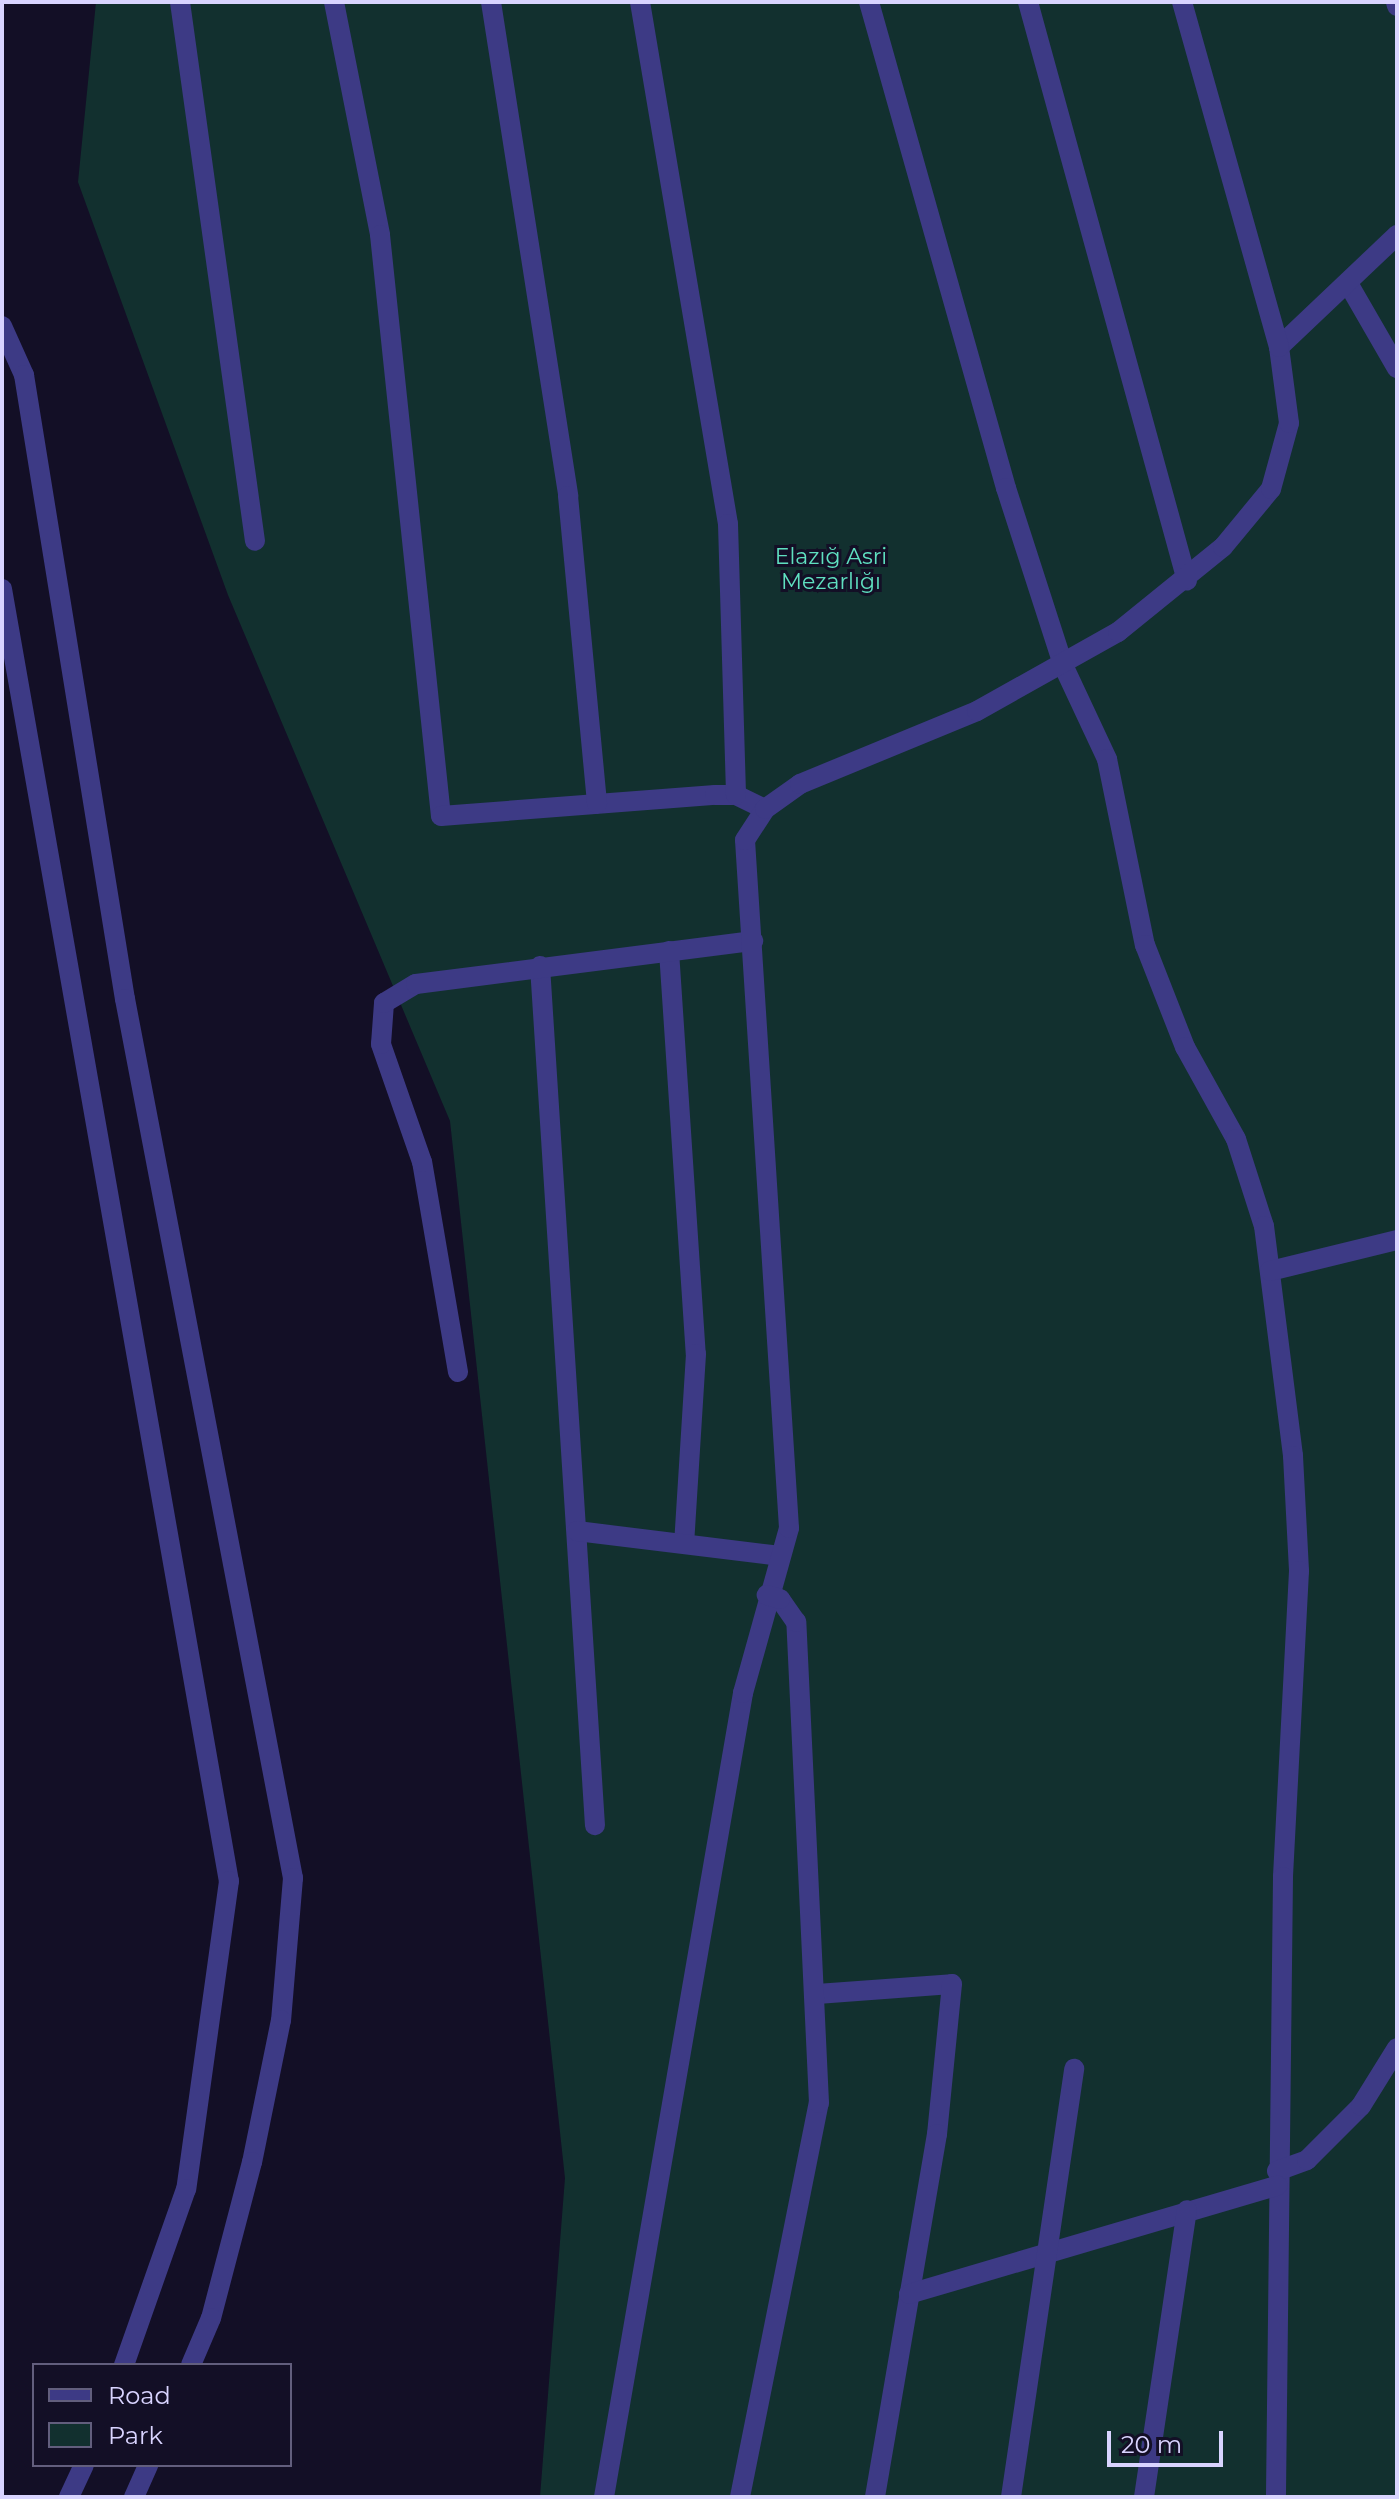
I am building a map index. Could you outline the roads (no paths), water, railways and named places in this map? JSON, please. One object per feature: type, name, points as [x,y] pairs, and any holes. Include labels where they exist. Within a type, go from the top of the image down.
[{"type":"street","points":[[180,2],[255,541]]},
{"type":"street","points":[[334,2],[380,235],[441,816],[736,795],[765,809]]},
{"type":"street","points":[[491,2],[568,496],[597,804]]},
{"type":"street","points":[[640,2],[728,524],[736,795]]},
{"type":"street","points":[[869,2],[950,301],[1063,665],[1107,759],[1161,994],[1236,1139],[1254,1184],[1270,1271],[1299,1571],[1277,2178],[1276,2497]]},
{"type":"street","points":[[1028,2],[1187,581]]},
{"type":"street","points":[[604,2497],[740,1708],[767,1595],[789,1528],[745,840],[765,809],[800,784],[977,711],[1063,665],[1187,581],[1257,511],[1281,466],[1289,423],[1279,347],[1182,2]]},
{"type":"street","points":[[1279,347],[1349,285],[1397,235]]},
{"type":"street","points":[[1349,285],[1397,368]]},
{"type":"street","points":[[2,326],[24,375],[125,999],[293,1878],[281,2020],[252,2162],[211,2318],[192,2363]]},
{"type":"street","points":[[2,589],[229,1881],[186,2189],[125,2363]]},
{"type":"street","points":[[458,1372],[433,1210],[378,1016],[404,987],[540,966],[753,941]]},
{"type":"street","points":[[669,951],[696,1354],[684,1543]]},
{"type":"street","points":[[540,966],[595,1825]]},
{"type":"street","points":[[1270,1271],[1397,1240]]},
{"type":"street","points":[[577,1531],[780,1556]]},
{"type":"street","points":[[740,2497],[814,2147],[817,1994],[796,1622],[767,1595]]},
{"type":"street","points":[[817,1994],[952,1984],[909,2294],[875,2497]]},
{"type":"street","points":[[909,2294],[1050,2257],[1277,2178],[1307,2160],[1361,2106],[1397,2048]]},
{"type":"street","points":[[1011,2497],[1050,2257],[1074,2069]]},
{"type":"street","points":[[1144,2497],[1187,2210]]},
{"type":"street","points":[[69,2497],[83,2467]]},
{"type":"street","points":[[134,2497],[147,2467]]},
{"type":"park label","name":"Elazığ Asri Mezarlığı","points":[[831,568]]}]
